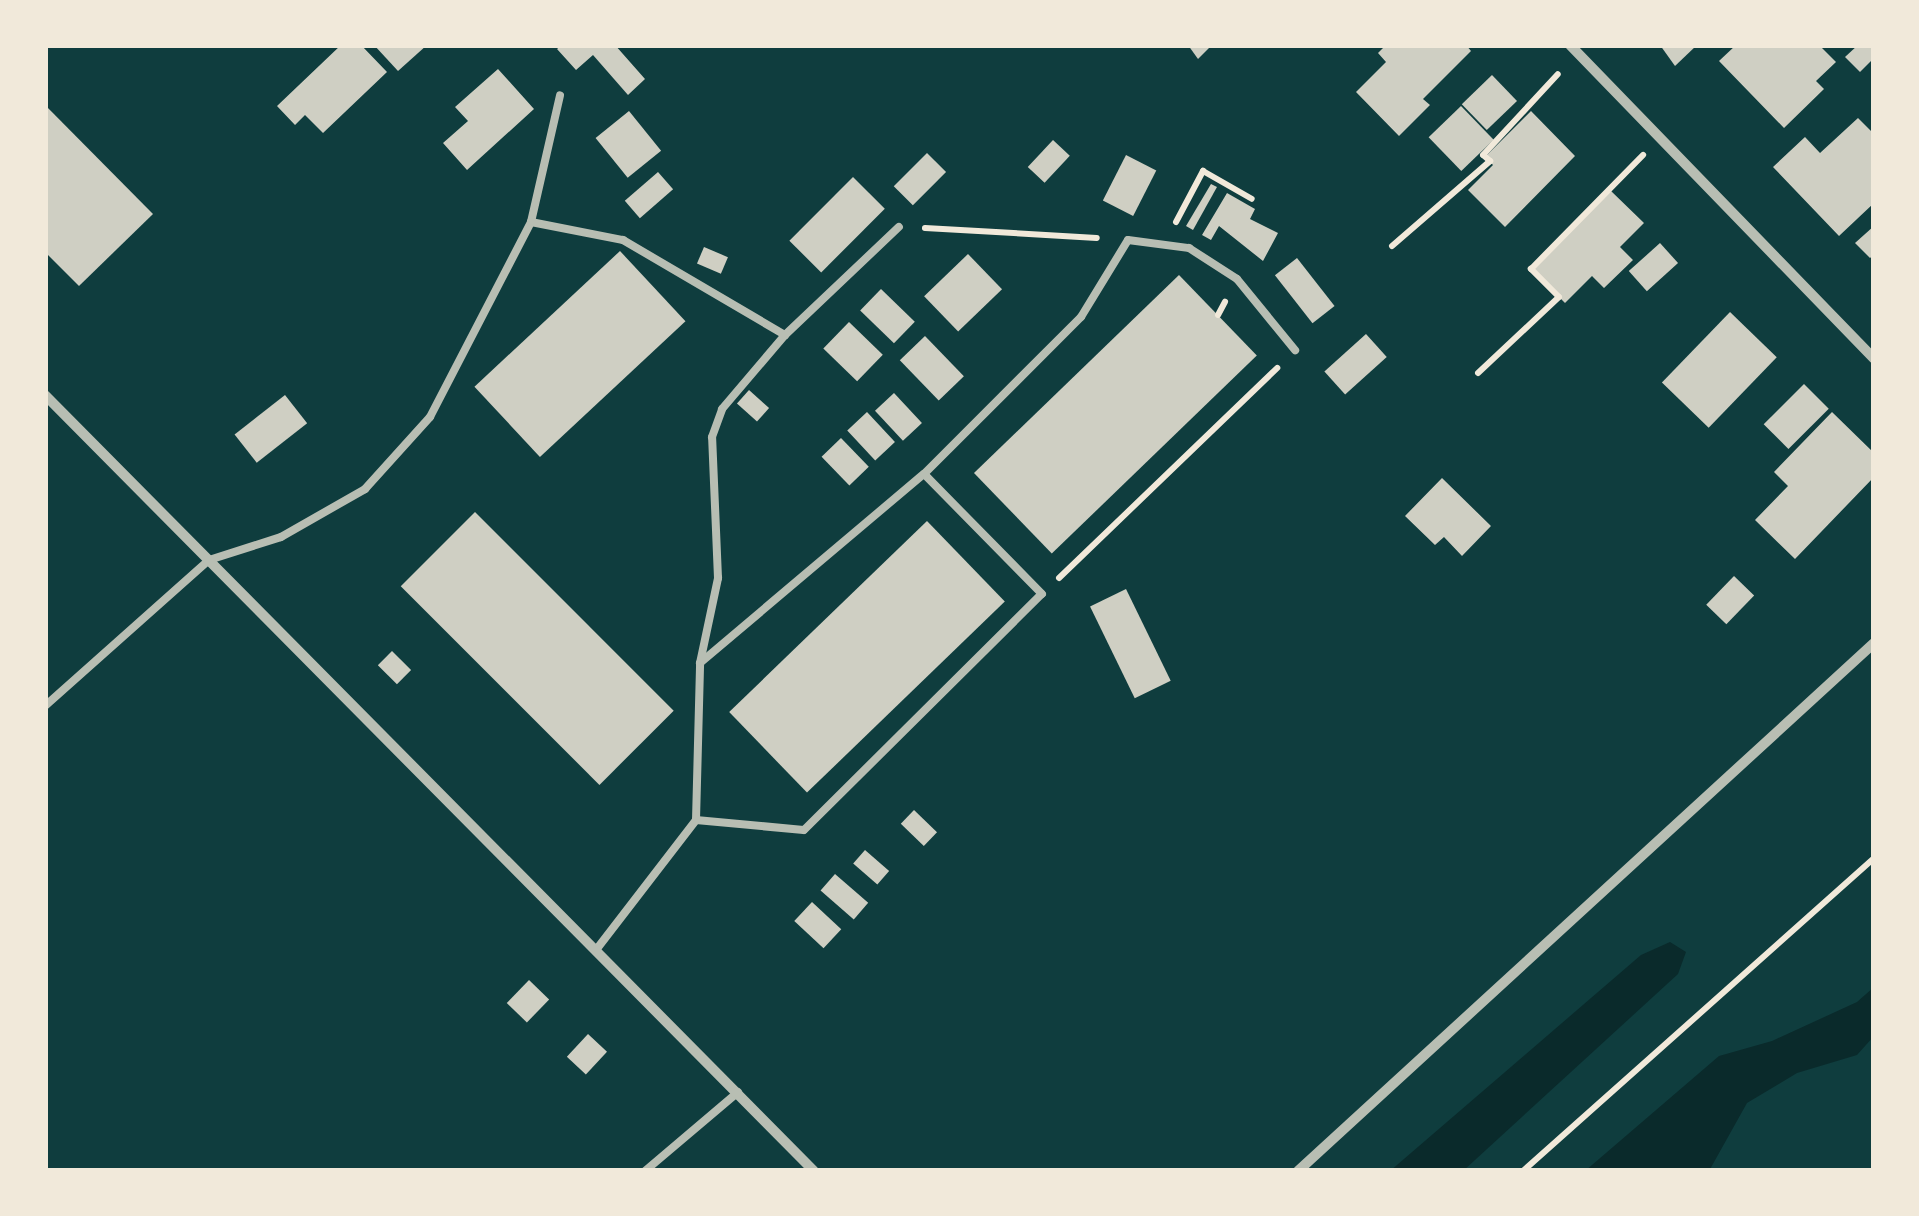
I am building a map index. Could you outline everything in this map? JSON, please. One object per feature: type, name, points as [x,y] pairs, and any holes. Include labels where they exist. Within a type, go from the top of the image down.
[{"type":"street","points":[[1574,49],[1874,358]]},
{"type":"street","points":[[45,395],[814,1171]]},
{"type":"street","points":[[1298,1171],[1874,643]]},
{"type":"lane","points":[[45,706],[209,560],[281,538],[364,489],[430,417],[532,222],[560,95]]},
{"type":"lane","points":[[532,222],[622,240],[785,335]]},
{"type":"lane","points":[[596,950],[696,820],[700,662],[718,578],[712,437],[722,408],[785,335],[898,227]]},
{"type":"lane","points":[[700,662],[924,474],[1081,317],[1128,240],[1188,248],[1237,278],[1296,350]]},
{"type":"lane","points":[[696,820],[804,830],[1042,594],[924,474]]},
{"type":"lane","points":[[645,1171],[738,1092]]},
{"type":"path","points":[[1392,246],[1490,161],[1483,156],[1574,49]]},
{"type":"path","points":[[1478,373],[1559,297],[1531,269],[1662,136]]},
{"type":"path","points":[[1188,248],[1189,230],[1175,223],[1203,171],[1252,198]]},
{"type":"path","points":[[898,227],[1128,240]]},
{"type":"path","points":[[1042,594],[1296,350]]},
{"type":"path","points":[[1523,1171],[1874,858]]},
{"type":"water","points":[[1670,942],[1686,952],[1678,974],[1463,1171],[1390,1171],[1641,955]]},
{"type":"water","points":[[1874,987],[1874,1036],[1857,1055],[1797,1073],[1747,1103],[1709,1171],[1585,1171],[1719,1056],[1772,1041],[1857,1002]]},
{"type":"building","points":[[341,45],[361,45],[387,72],[323,133],[305,115],[295,125],[277,106]]},
{"type":"building","points":[[374,45],[427,45],[398,71]]},
{"type":"building","points":[[562,45],[615,45],[645,79],[628,95],[593,55],[576,70],[557,49]]},
{"type":"building","points":[[1188,45],[1212,45],[1198,59]]},
{"type":"building","points":[[1386,45],[1466,45],[1471,51],[1423,99],[1430,105],[1399,136],[1356,92],[1386,62],[1378,53]]},
{"type":"building","points":[[1660,45],[1697,45],[1675,66]]},
{"type":"building","points":[[1736,45],[1819,45],[1836,62],[1816,81],[1824,89],[1784,128],[1719,61]]},
{"type":"building","points":[[1858,45],[1874,47],[1874,58],[1860,72],[1845,57]]},
{"type":"building","points":[[498,69],[534,109],[467,170],[443,143],[468,121],[455,107]]},
{"type":"building","points":[[1492,75],[1517,101],[1487,130],[1462,104]]},
{"type":"building","points":[[45,105],[153,214],[79,286],[45,252]]},
{"type":"building","points":[[1461,106],[1494,140],[1461,171],[1429,137]]},
{"type":"building","points":[[629,111],[661,151],[628,178],[596,138]]},
{"type":"building","points":[[1531,111],[1575,156],[1505,227],[1468,190],[1493,165],[1485,157]]},
{"type":"building","points":[[1858,118],[1874,134],[1874,203],[1839,236],[1773,167],[1805,137],[1820,153]]},
{"type":"building","points":[[1053,140],[1070,156],[1045,183],[1028,167]]},
{"type":"building","points":[[927,153],[946,172],[913,205],[894,186]]},
{"type":"building","points":[[1126,155],[1156,170],[1133,216],[1103,200]]},
{"type":"building","points":[[658,172],[673,189],[640,218],[625,201]]},
{"type":"building","points":[[853,177],[885,209],[821,272],[789,241]]},
{"type":"building","points":[[1211,184],[1217,187],[1193,230],[1186,226]]},
{"type":"building","points":[[1610,190],[1644,223],[1620,247],[1633,260],[1604,288],[1592,276],[1565,303],[1531,269]]},
{"type":"building","points":[[1227,193],[1255,209],[1250,219],[1278,233],[1263,261],[1219,226],[1211,240],[1202,235]]},
{"type":"building","points":[[1874,226],[1874,255],[1870,258],[1855,243]]},
{"type":"building","points":[[1660,243],[1678,263],[1647,291],[1629,271]]},
{"type":"building","points":[[704,247],[728,257],[721,274],[697,264]]},
{"type":"building","points":[[620,251],[685,321],[540,457],[474,387]]},
{"type":"building","points":[[968,254],[1002,289],[958,332],[924,296]]},
{"type":"building","points":[[1297,258],[1335,306],[1312,323],[1275,275]]},
{"type":"building","points":[[1179,275],[1257,356],[1052,554],[974,473]]},
{"type":"building","points":[[881,289],[915,322],[894,343],[860,311]]},
{"type":"building","points":[[1730,312],[1777,357],[1709,428],[1662,382]]},
{"type":"building","points":[[849,322],[883,355],[857,381],[823,349]]},
{"type":"building","points":[[1366,334],[1387,357],[1345,395],[1324,371]]},
{"type":"building","points":[[925,336],[964,376],[939,401],[900,360]]},
{"type":"building","points":[[1804,384],[1829,409],[1788,449],[1764,424]]},
{"type":"building","points":[[749,390],[769,408],[757,421],[737,403]]},
{"type":"building","points":[[894,393],[922,423],[903,441],[875,411]]},
{"type":"building","points":[[285,395],[307,423],[257,463],[235,434]]},
{"type":"building","points":[[867,412],[895,442],[875,460],[847,430]]},
{"type":"building","points":[[1832,412],[1874,453],[1874,477],[1795,559],[1755,520],[1788,486],[1774,472]]},
{"type":"building","points":[[841,438],[869,467],[849,486],[822,457]]},
{"type":"building","points":[[1442,478],[1491,526],[1462,556],[1444,537],[1435,545],[1405,516]]},
{"type":"building","points":[[475,512],[674,711],[599,785],[401,586]]},
{"type":"building","points":[[927,521],[1005,602],[807,793],[729,712]]},
{"type":"building","points":[[1734,576],[1754,595],[1726,624],[1706,605]]},
{"type":"building","points":[[1126,589],[1171,681],[1135,698],[1090,607]]},
{"type":"building","points":[[392,651],[411,670],[397,684],[378,665]]},
{"type":"building","points":[[914,810],[937,832],[924,846],[901,824]]},
{"type":"building","points":[[865,850],[889,871],[877,885],[853,864]]},
{"type":"building","points":[[835,874],[868,903],[854,919],[821,891]]},
{"type":"building","points":[[812,902],[841,929],[824,948],[794,921]]},
{"type":"building","points":[[529,980],[549,999],[527,1022],[507,1003]]},
{"type":"building","points":[[588,1034],[607,1052],[586,1074],[567,1057]]}]
